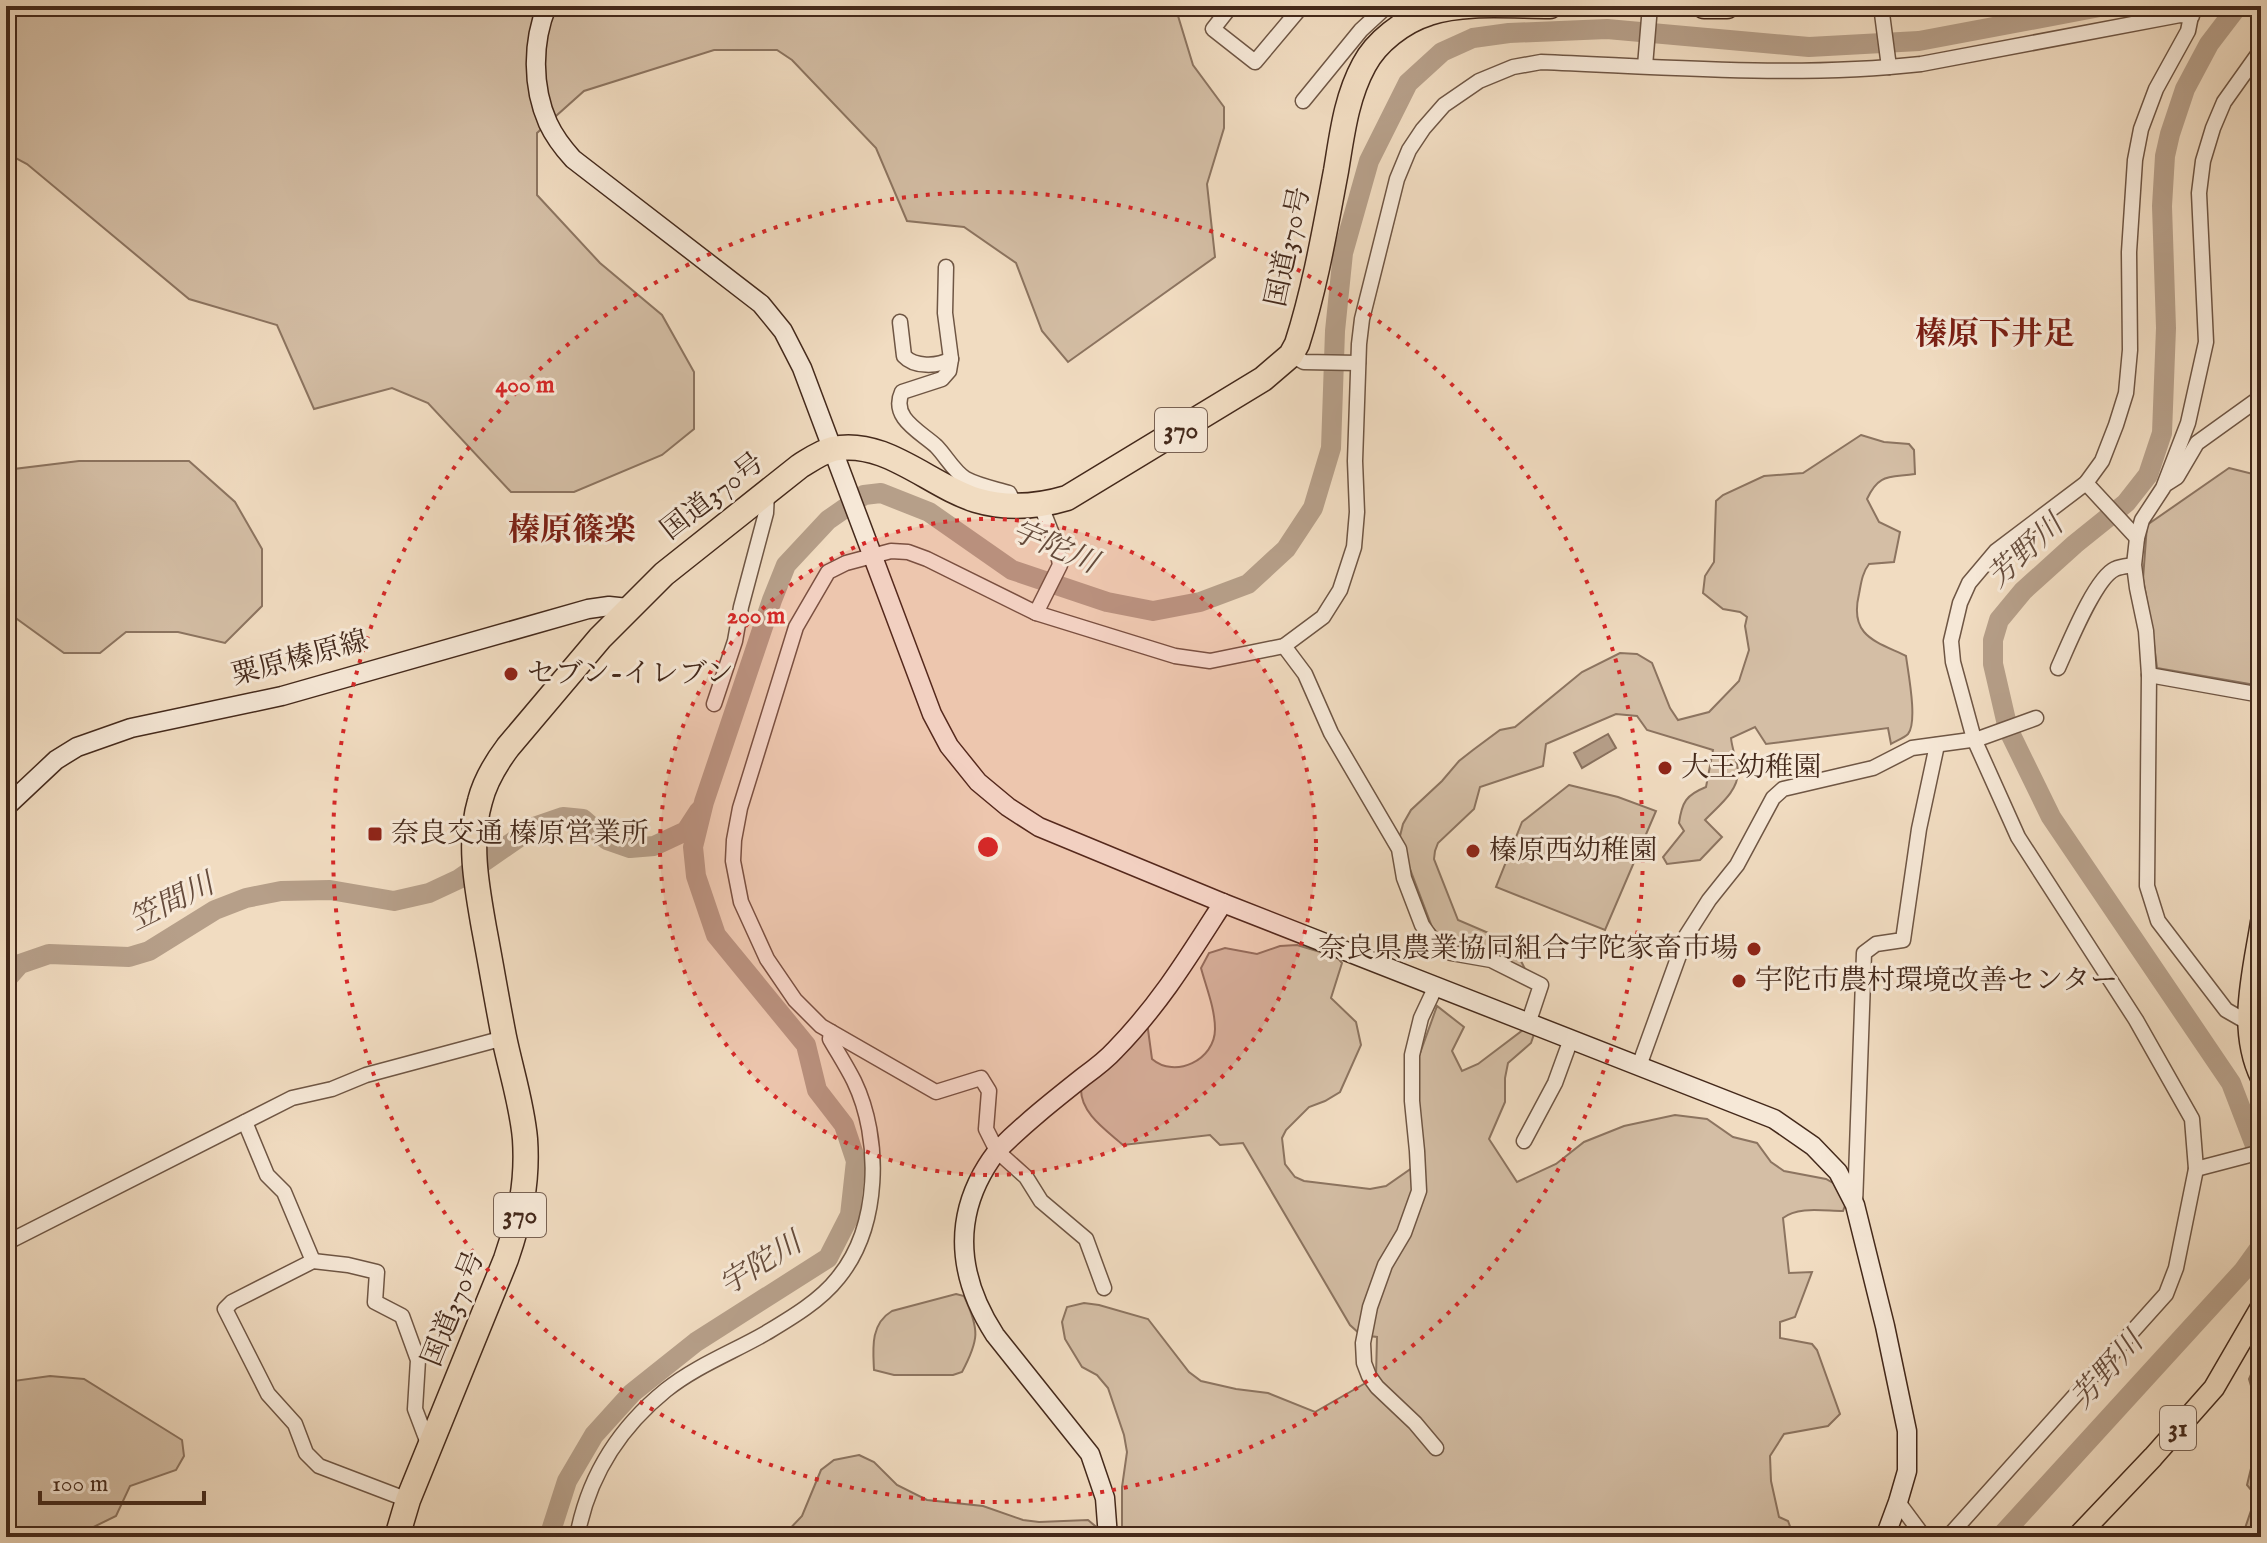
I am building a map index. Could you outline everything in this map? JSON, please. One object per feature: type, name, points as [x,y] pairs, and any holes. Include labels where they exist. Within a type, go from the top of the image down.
[{"type":"highway","name":"国道370号","points":[[1299,358],[1302,329],[1349,99],[1364,64],[1375,49],[1401,27],[1415,18],[1450,7],[1550,6]]},
{"type":"highway","points":[[1704,6],[1727,6]]},
{"type":"highway","name":"370","points":[[836,458],[848,448],[875,452],[902,462],[977,500],[1041,506],[1067,498],[1299,358]]},
{"type":"highway","name":"国道370号","points":[[397,1537],[408,1500],[520,1219],[525,1141],[475,867],[476,818],[480,800],[495,765],[628,608],[664,574],[800,466],[836,458]]},
{"type":"main road","points":[[2261,922],[2247,1022],[2261,1078]]},
{"type":"main road","name":"31","points":[[2077,1537],[2214,1388],[2261,1307]]},
{"type":"street","points":[[547,6],[537,39],[536,67],[540,102],[548,124],[573,159],[761,304],[783,331],[802,368],[932,714],[949,746],[978,782],[1039,827],[1223,903],[1774,1119],[1813,1146],[1838,1172],[1855,1205],[1907,1431],[1907,1471],[1885,1537]]},
{"type":"street","points":[[1231,6],[1213,29],[1255,62],[1302,6]]},
{"type":"street","points":[[1303,101],[1361,30],[1387,6]]},
{"type":"street","points":[[1645,64],[1650,10]]},
{"type":"street","points":[[1104,1288],[1086,1239],[1041,1201],[1026,1177],[997,1151],[986,1129],[989,1091],[981,1078],[936,1092],[821,1026],[795,1000],[767,959],[741,902],[733,861],[740,808],[796,627],[828,572],[871,552],[900,552],[927,559],[1038,610],[1175,656],[1210,661],[1284,646],[1323,617],[1340,590],[1354,547],[1357,512],[1356,363],[1362,319],[1397,179],[1409,150],[1444,105],[1479,81],[1513,67],[1541,62],[1786,70],[1921,64],[2193,11]]},
{"type":"street","points":[[1948,1537],[2166,1294],[2176,1268],[2196,1169],[2192,1119],[2136,1020],[2018,837],[1976,739],[1953,662],[1951,641],[1960,603],[1969,583],[1996,551],[2089,486],[2116,425],[2126,393],[2130,350],[2129,252],[2135,160],[2141,129],[2156,89],[2188,31],[2193,11]]},
{"type":"street","points":[[1882,12],[1889,65]]},
{"type":"street","points":[[2132,533],[2165,484],[2188,423],[2206,342],[2199,193],[2203,161],[2224,102],[2261,50]]},
{"type":"street","points":[[946,267],[949,371],[942,379],[902,392],[899,401],[902,413],[911,427],[936,446],[965,479],[1009,493],[1011,505]]},
{"type":"street","points":[[900,322],[907,360],[913,364],[942,364],[951,359]]},
{"type":"street","points":[[1299,358],[1356,363]]},
{"type":"street","points":[[2165,484],[2177,477],[2197,443],[2261,397]]},
{"type":"street","points":[[2089,486],[2132,533],[2149,675],[2147,886],[2158,921],[2226,1010],[2247,1022]]},
{"type":"street","points":[[714,704],[735,641],[766,513],[767,493]]},
{"type":"street","points":[[1038,610],[1060,565],[1056,544],[1041,506]]},
{"type":"street","points":[[2058,668],[2093,595],[2107,575],[2115,569],[2134,565]]},
{"type":"street","name":"粟原榛原線","points":[[6,807],[56,760],[77,747],[131,728],[282,696],[588,609],[609,606],[628,608]]},
{"type":"street","points":[[1284,646],[1305,674],[1331,733],[1399,849],[1404,878],[1422,925],[1436,945],[1451,953],[1491,960],[1541,985],[1529,1021]]},
{"type":"street","points":[[2149,675],[2261,695]]},
{"type":"street","points":[[1639,1066],[1686,936],[1737,865],[1773,798],[1783,789],[1873,768],[1912,748],[1976,739],[2036,718]]},
{"type":"street","points":[[1855,1205],[1864,953],[1876,944],[1903,940],[1919,829],[1937,745]]},
{"type":"street","points":[[1108,1537],[1105,1498],[1090,1454],[995,1335],[983,1315],[969,1280],[964,1247],[965,1225],[974,1189],[997,1151],[1112,1054],[1150,1013],[1223,903]]},
{"type":"street","points":[[1436,986],[1421,1018],[1412,1055],[1419,1191],[1404,1233],[1385,1265],[1370,1307],[1363,1343],[1364,1363],[1369,1376],[1436,1448]]},
{"type":"street","points":[[577,1537],[592,1482],[610,1451],[634,1420],[667,1389],[814,1301],[839,1277],[857,1246],[867,1218],[873,1180],[873,1150],[855,1083],[830,1039],[831,1032]]},
{"type":"street","points":[[6,1243],[292,1098],[504,1038]]},
{"type":"street","points":[[1524,1141],[1555,1083],[1571,1039]]},
{"type":"street","points":[[245,1122],[267,1175],[284,1192],[313,1261]]},
{"type":"street","points":[[2196,1169],[2261,1152]]},
{"type":"street","points":[[408,1500],[319,1466],[306,1453],[295,1424],[268,1394],[225,1309],[232,1302],[313,1261],[377,1272],[375,1302],[402,1316],[418,1360],[415,1409],[430,1450]]},
{"type":"street","points":[[1898,1502],[1924,1537]]},
{"type":"shaded area","points":[[6,6],[1175,6],[1193,65],[1224,107],[1224,128],[1207,184],[1215,257],[1068,362],[1042,331],[1016,263],[964,227],[907,221],[876,148],[792,60],[777,50],[714,50],[584,91],[537,133],[537,195],[600,263],[662,315],[694,372],[694,429],[662,455],[574,492],[511,492],[428,403],[392,388],[314,409],[277,325],[189,299],[27,164],[6,153]]},
{"type":"shaded area","points":[[1861,435],[1884,442],[1909,444],[1914,450],[1915,474],[1881,481],[1867,499],[1879,522],[1900,532],[1894,562],[1869,564],[1867,567],[1857,608],[1861,628],[1867,635],[1906,656],[1912,708],[1908,734],[1891,744],[1888,728],[1766,744],[1755,727],[1731,738],[1737,767],[1735,785],[1705,820],[1722,837],[1700,860],[1667,864],[1663,857],[1684,831],[1679,823],[1684,804],[1689,796],[1706,787],[1713,750],[1647,730],[1637,716],[1616,714],[1546,744],[1543,766],[1480,787],[1474,809],[1438,843],[1434,859],[1458,920],[1512,943],[1526,971],[1486,953],[1447,944],[1432,927],[1399,840],[1411,810],[1473,750],[1500,730],[1515,727],[1582,672],[1620,653],[1637,654],[1652,663],[1678,720],[1709,712],[1739,681],[1749,650],[1745,626],[1747,617],[1740,612],[1723,609],[1703,593],[1705,576],[1714,562],[1716,501],[1764,476],[1803,473]]},
{"type":"shaded area","points":[[79,461],[189,461],[235,502],[262,549],[262,606],[225,643],[178,632],[126,632],[100,653],[64,653],[6,611],[6,470]]},
{"type":"shaded area","points":[[2229,468],[2261,476],[2261,686],[2157,668],[2143,579],[2147,525]]},
{"type":"shaded area","points":[[1608,734],[1616,748],[1582,768],[1574,753]]},
{"type":"shaded area","points":[[1569,785],[1618,797],[1656,811],[1605,930],[1496,887],[1522,822]]},
{"type":"shaded area","points":[[1297,945],[1337,957],[1342,963],[1331,998],[1356,1022],[1361,1045],[1340,1092],[1309,1107],[1282,1138],[1285,1164],[1295,1177],[1304,1181],[1370,1189],[1386,1186],[1419,1163],[1409,1084],[1437,1006],[1464,1027],[1452,1051],[1462,1071],[1478,1064],[1523,1030],[1534,1034],[1531,1043],[1508,1063],[1505,1102],[1489,1139],[1517,1182],[1556,1164],[1584,1142],[1624,1126],[1675,1115],[1707,1119],[1733,1137],[1757,1143],[1771,1162],[1784,1171],[1826,1179],[1840,1187],[1846,1203],[1843,1211],[1804,1211],[1783,1218],[1789,1273],[1812,1272],[1795,1317],[1780,1322],[1780,1338],[1812,1344],[1817,1350],[1840,1414],[1828,1426],[1784,1434],[1770,1456],[1771,1481],[1779,1517],[1788,1521],[1794,1537],[1122,1537],[1122,1487],[1127,1452],[1124,1435],[1108,1388],[1097,1375],[1082,1367],[1065,1339],[1062,1322],[1067,1307],[1084,1303],[1099,1305],[1148,1319],[1189,1372],[1201,1381],[1268,1393],[1315,1412],[1376,1377],[1377,1337],[1361,1335],[1350,1325],[1243,1143],[1220,1145],[1210,1135],[1123,1145],[1089,1113],[1082,1097],[1081,1088],[1147,1022],[1152,1059],[1161,1065],[1172,1067],[1192,1063],[1208,1050],[1213,1040],[1215,1021],[1201,968],[1209,953],[1225,948],[1257,954],[1280,946]]},
{"type":"shaded area","points":[[956,1294],[964,1296],[975,1327],[972,1351],[962,1372],[953,1375],[894,1375],[874,1370],[874,1338],[885,1316],[892,1311]]},
{"type":"shaded area","points":[[2261,1351],[2261,1420],[2249,1379]]},
{"type":"shaded area","points":[[50,1376],[84,1379],[182,1440],[184,1456],[176,1470],[130,1486],[116,1516],[73,1537],[6,1537],[6,1382]]},
{"type":"shaded area","points":[[2261,1427],[2261,1533],[2256,1537],[2242,1537],[2256,1496],[2247,1485]]},
{"type":"shaded area","points":[[859,1455],[874,1462],[897,1485],[927,1500],[983,1506],[1023,1520],[1039,1522],[1088,1520],[1100,1530],[1100,1537],[782,1537],[802,1516],[821,1470],[834,1460]]},
{"type":"waterway","name":"宇陀川","points":[[549,1537],[567,1481],[594,1435],[632,1393],[696,1342],[828,1258],[850,1215],[856,1161],[844,1125],[817,1090],[806,1045],[716,935],[696,876],[693,847],[704,802],[786,565],[828,520],[864,495],[881,493],[929,512],[1012,570],[1107,602],[1153,611],[1200,602],[1248,584],[1286,549],[1313,508],[1331,448],[1335,331],[1343,253],[1369,161],[1408,83],[1442,52],[1473,38],[1509,33],[1607,29],[1809,47],[1919,41],[2105,6]]},
{"type":"waterway","name":"芳野川","points":[[2238,6],[2209,44],[2185,89],[2165,156],[2162,206],[2166,328],[2162,433],[2148,475],[2126,503],[2023,591],[1999,620],[1993,640],[1993,664],[2008,729],[2051,817],[2231,1083],[2261,1161]]},
{"type":"waterway","name":"笠間川","points":[[6,980],[20,964],[49,954],[129,957],[149,951],[215,910],[246,898],[281,891],[330,890],[394,901],[429,893],[459,879],[534,827],[563,817],[583,819],[607,840],[630,848],[654,846],[686,831],[699,811]]},
{"type":"waterway","name":"芳野川","points":[[2000,1537],[2243,1271],[2261,1246]]},
{"type":"place","name":"セブン-イレブン","points":[[511,674]]},
{"type":"place","name":"大王幼稚園","points":[[1665,768]]},
{"type":"place","name":"奈良交通 榛原営業所","points":[[375,834]]},
{"type":"place","name":"榛原西幼稚園","points":[[1473,851]]},
{"type":"place","name":"奈良県農業協同組合宇陀家畜市場","points":[[1754,949]]},
{"type":"place","name":"宇陀市農村環境改善センター","points":[[1739,981]]},
{"type":"district","name":"榛原下井足","points":[[1995,335]]},
{"type":"district","name":"榛原篠楽","points":[[572,531]]}]
